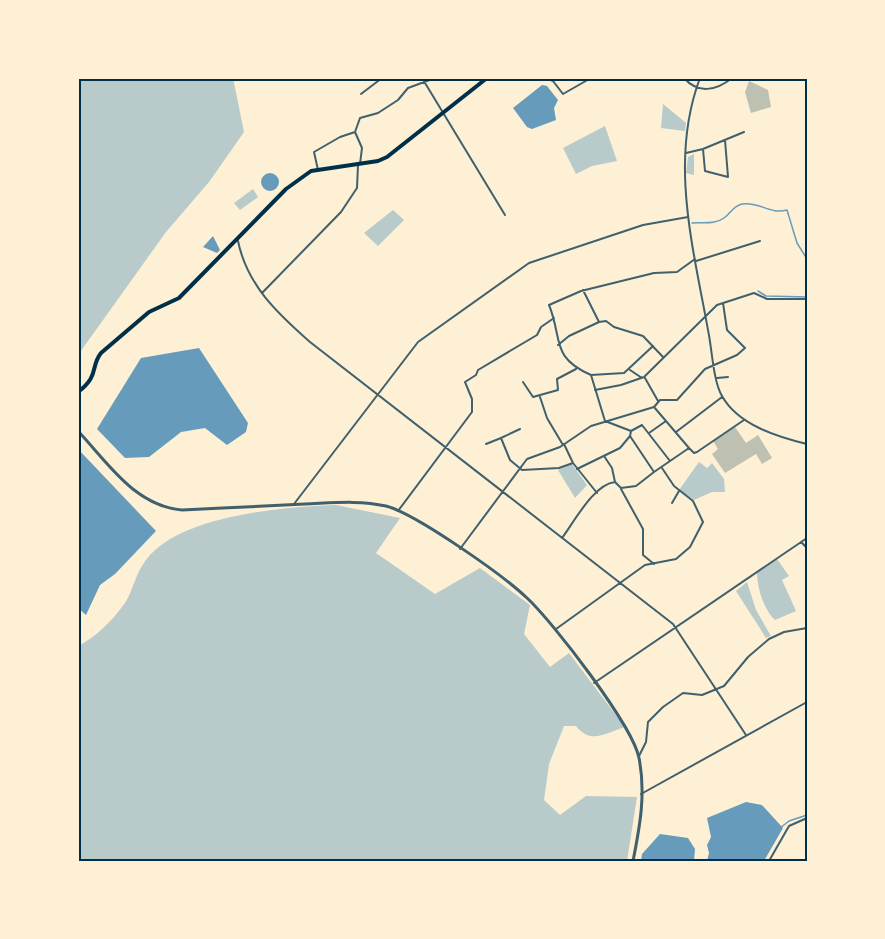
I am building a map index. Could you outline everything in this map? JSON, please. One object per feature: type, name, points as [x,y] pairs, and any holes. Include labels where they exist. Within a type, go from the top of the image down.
[{"type":"main road","points":[[78,392],[94,377],[101,353],[149,312],[179,298],[238,241],[286,189],[306,173],[359,165],[387,157],[487,78]]},
{"type":"street","points":[[361,94],[382,78]]},
{"type":"street","points":[[422,78],[505,215]]},
{"type":"street","points":[[261,293],[341,212],[357,188],[362,148],[355,132],[360,118],[378,113],[398,100],[408,88],[435,78]]},
{"type":"street","points":[[546,78],[554,81],[564,94],[591,78]]},
{"type":"street","points":[[684,78],[696,89]]},
{"type":"street","points":[[700,78],[696,89],[683,186],[722,397],[744,420],[786,439],[807,444]]},
{"type":"street","points":[[696,89],[725,83],[732,78]]},
{"type":"street","points":[[318,170],[314,152],[339,137],[355,132]]},
{"type":"street","points":[[686,153],[703,149],[744,132]]},
{"type":"street","points":[[703,149],[705,171],[728,177],[725,140]]},
{"type":"street","points":[[294,504],[418,342],[529,263],[643,225],[688,217]]},
{"type":"street","points":[[238,241],[244,266],[261,293],[310,342],[676,628],[746,735]]},
{"type":"street","points":[[653,346],[630,370],[620,374],[591,375],[576,369],[558,345],[554,318],[549,305],[567,295],[583,290],[654,273],[677,272],[696,260],[760,241]]},
{"type":"street","points":[[583,290],[599,322]]},
{"type":"street","points":[[595,390],[643,377],[717,305],[754,293],[767,299],[807,299]]},
{"type":"street","points":[[658,401],[677,400],[705,369],[737,355],[745,348],[728,330],[723,303]]},
{"type":"street","points":[[398,511],[472,412],[472,399],[465,382],[476,375],[478,369],[537,335],[542,327],[554,318]]},
{"type":"street","points":[[558,345],[569,336],[606,321],[614,327],[634,333],[653,346],[663,357]]},
{"type":"street","points":[[523,382],[533,397],[540,396],[558,390],[557,379],[576,369]]},
{"type":"street","points":[[630,370],[643,377],[658,401]]},
{"type":"street","points":[[591,375],[605,421]]},
{"type":"street","points":[[717,378],[728,377]]},
{"type":"street","points":[[540,396],[547,418],[573,463],[597,493]]},
{"type":"street","points":[[676,432],[722,397]]},
{"type":"street","points":[[460,549],[527,459],[564,445],[591,426],[654,407],[658,401]]},
{"type":"street","points":[[654,407],[694,453],[744,420]]},
{"type":"street","points":[[605,421],[631,431],[642,425],[670,461]]},
{"type":"street","points":[[649,433],[666,421]]},
{"type":"street","points":[[486,444],[520,429]]},
{"type":"street","points":[[78,431],[132,489],[158,507],[182,510],[351,501],[398,511],[460,549],[525,596],[554,630],[627,728],[639,756],[641,794],[644,805],[633,861]]},
{"type":"street","points":[[577,469],[624,446],[631,431]]},
{"type":"street","points":[[630,436],[654,472]]},
{"type":"street","points":[[501,438],[510,460],[519,469],[559,468],[573,463]]},
{"type":"street","points":[[621,488],[636,486],[689,448]]},
{"type":"street","points":[[604,456],[615,476],[615,482],[621,488],[643,529],[643,555],[654,564]]},
{"type":"street","points":[[554,630],[645,565],[676,559],[690,547],[703,524],[693,501],[679,491],[662,468]]},
{"type":"street","points":[[562,538],[580,510],[605,485],[615,482]]},
{"type":"street","points":[[672,504],[679,491]]},
{"type":"street","points":[[594,683],[807,538]]},
{"type":"street","points":[[801,542],[807,548]]},
{"type":"street","points":[[807,581],[807,597]]},
{"type":"street","points":[[639,756],[646,742],[648,722],[663,707],[683,693],[702,695],[717,690],[730,682],[748,657],[762,643],[784,632],[807,628]]},
{"type":"street","points":[[641,794],[807,702]]},
{"type":"street","points":[[769,861],[789,826],[807,818]]},
{"type":"shaded area","points":[[78,78],[233,78],[244,132],[209,182],[166,232],[78,355]]},
{"type":"shaded area","points":[[663,104],[686,123],[685,131],[661,128]]},
{"type":"shaded area","points":[[605,126],[617,161],[592,166],[576,174],[563,148]]},
{"type":"shaded area","points":[[694,154],[694,175],[686,173],[688,157]]},
{"type":"shaded area","points":[[253,189],[258,197],[240,210],[234,203]]},
{"type":"shaded area","points":[[393,210],[404,220],[378,246],[364,233]]},
{"type":"shaded area","points":[[699,462],[707,468],[712,463],[724,479],[725,492],[712,492],[694,500],[679,490]]},
{"type":"shaded area","points":[[572,464],[587,485],[575,498],[558,470]]},
{"type":"shaded area","points":[[336,505],[400,518],[376,553],[435,594],[480,568],[530,605],[524,634],[550,667],[569,653],[625,727],[593,736],[587,735],[576,726],[564,726],[549,764],[544,800],[560,815],[586,796],[637,797],[627,861],[78,861],[78,646],[98,633],[115,616],[125,603],[142,566],[156,549],[177,535],[230,517],[287,508]]},
{"type":"shaded area","points":[[777,559],[789,576],[782,580],[796,611],[775,620],[762,598],[757,572]]},
{"type":"shaded area","points":[[747,582],[756,610],[771,636],[766,638],[736,591]]},
{"type":"water","points":[[542,85],[547,86],[558,100],[554,108],[556,120],[532,129],[527,127],[513,108]]},
{"type":"water","points":[[270,173],[276,176],[279,182],[276,188],[270,191],[264,188],[261,182],[264,176]]},
{"type":"water","points":[[213,236],[220,250],[217,253],[203,247]]},
{"type":"water","points":[[199,348],[248,423],[246,432],[227,445],[205,428],[181,432],[149,457],[125,458],[97,429],[141,358]]},
{"type":"water","points":[[78,449],[156,531],[115,574],[100,585],[86,615],[78,608]]},
{"type":"water","points":[[746,802],[762,805],[783,828],[764,861],[707,861],[709,853],[707,845],[711,837],[707,818]]},
{"type":"water","points":[[660,834],[688,838],[695,849],[694,861],[641,861],[642,854]]},
{"type":"building","points":[[749,81],[768,90],[771,107],[751,113],[745,92]]},
{"type":"building","points":[[735,427],[746,443],[758,435],[772,458],[762,464],[756,454],[725,473],[712,454],[718,449],[713,441]]},
{"type":"waterway","points":[[692,223],[720,220],[736,206],[742,204],[754,204],[775,211],[787,210],[797,243],[807,259]]},
{"type":"waterway","points":[[758,291],[766,296],[807,297]]},
{"type":"waterway","points":[[780,828],[789,821],[807,815]]}]
